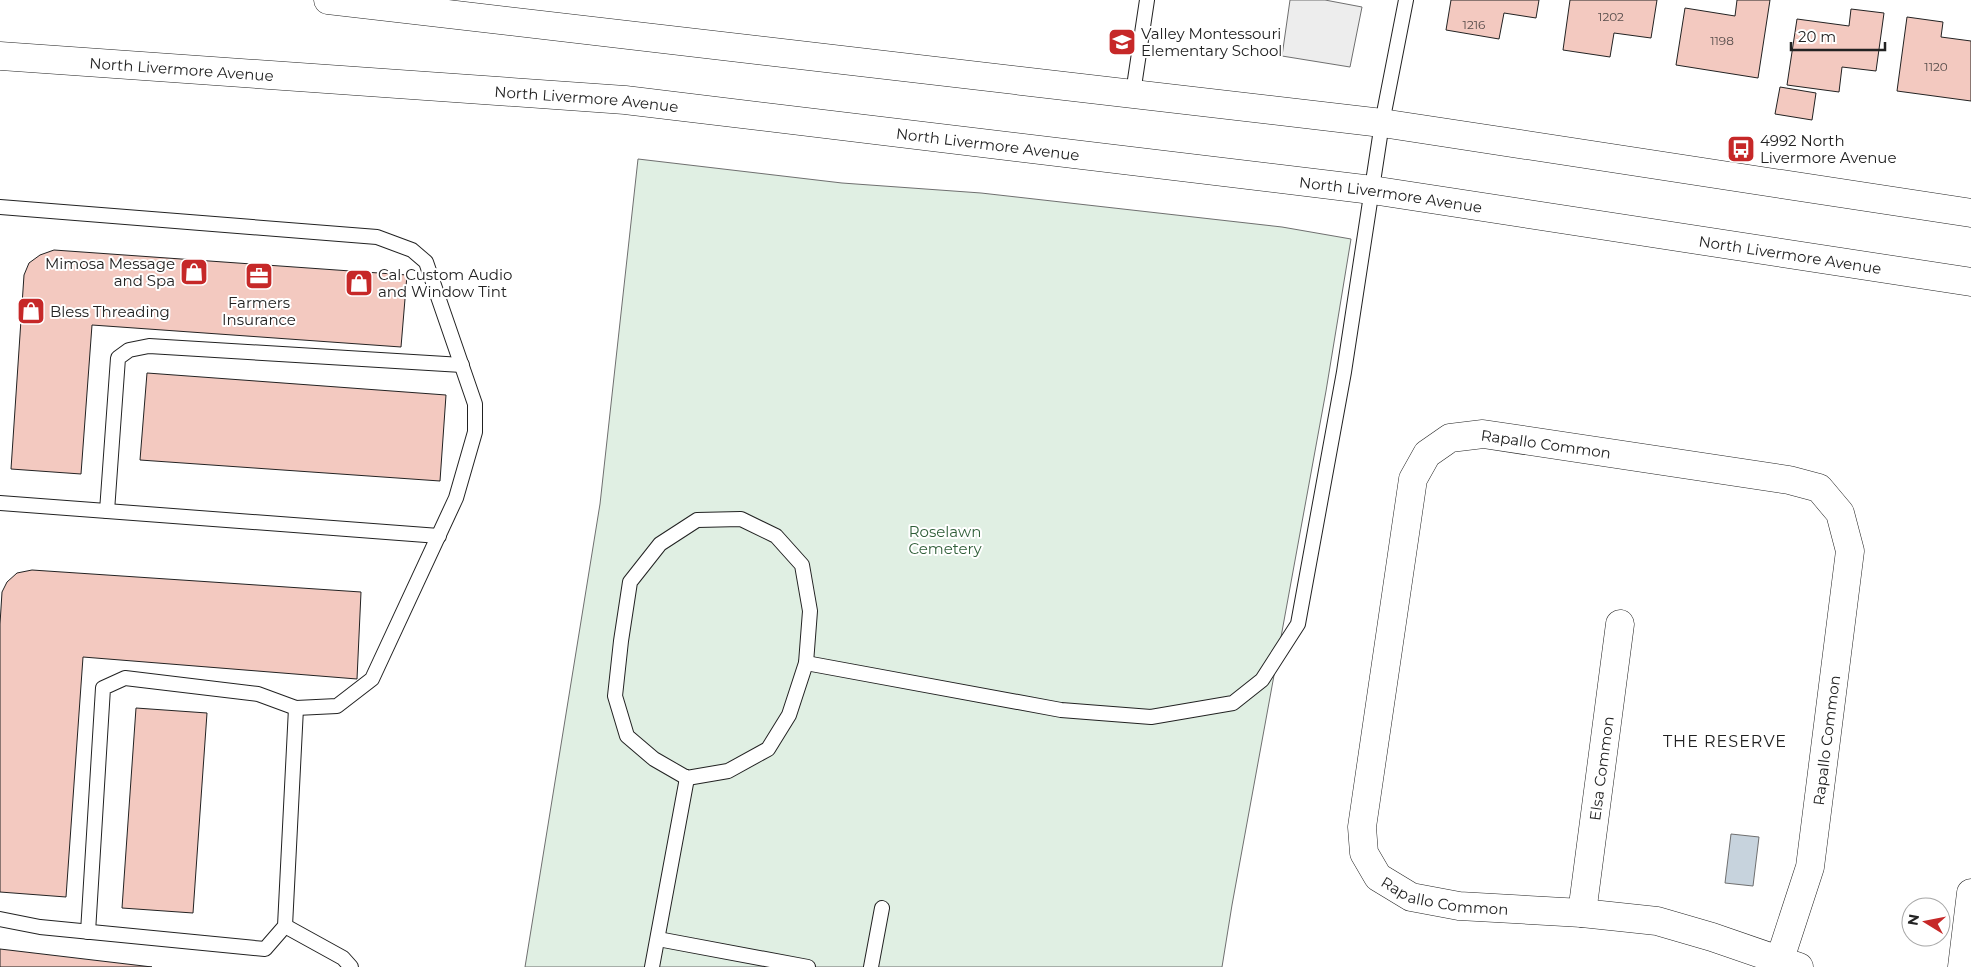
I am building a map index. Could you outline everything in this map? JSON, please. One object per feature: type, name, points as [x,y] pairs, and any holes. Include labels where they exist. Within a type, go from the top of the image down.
[{"type":"main road","points":[[328,0],[375,3],[1382,123],[1971,213]]},
{"type":"main road","name":"North Livermore Avenue","points":[[0,56],[625,100],[1372,190],[1971,282]]},
{"type":"main road","name":"Rapallo Common","points":[[1483,434],[1789,480],[1819,488],[1840,513],[1850,551],[1810,867],[1785,964],[1657,921],[1582,913],[1459,906],[1410,897],[1378,877],[1364,853],[1362,827],[1413,479],[1427,454],[1450,438],[1483,434]]},
{"type":"main road","name":"Elsa Common","points":[[1582,913],[1620,624]]},
{"type":"main road","points":[[1962,967],[1971,893]]},
{"type":"lane","points":[[1133,93],[1147,0]]},
{"type":"lane","points":[[806,663],[1061,710],[1151,717],[1234,703],[1262,680],[1298,624],[1344,372],[1382,123],[1406,0]]},
{"type":"lane","points":[[0,207],[377,237],[412,250],[426,262],[475,404],[475,432],[456,498],[439,536],[372,679],[337,706],[296,708],[258,694],[126,678],[103,688],[88,932]]},
{"type":"lane","points":[[107,511],[118,358],[128,350],[149,346],[462,365]]},
{"type":"lane","points":[[0,503],[439,536]]},
{"type":"lane","points":[[741,519],[776,536],[802,565],[810,611],[806,663],[790,715],[768,749],[728,771],[688,778],[654,760],[627,736],[615,696],[630,582],[660,544],[697,520],[741,519]]},
{"type":"lane","points":[[0,919],[40,927],[265,949],[285,926],[296,708]]},
{"type":"lane","points":[[652,967],[688,778]]},
{"type":"lane","points":[[871,967],[882,908]]},
{"type":"lane","points":[[285,926],[343,958],[351,967]]},
{"type":"lane","points":[[658,939],[808,967]]},
{"type":"green space","name":"Roselawn Cemetery","points":[[638,159],[842,183],[981,193],[1282,227],[1351,239],[1326,391],[1222,967],[525,967],[600,504]]},
{"type":"shaded area","points":[[1290,0],[1325,0],[1362,7],[1350,67],[1282,56]]},
{"type":"shaded area","points":[[1731,834],[1759,837],[1753,886],[1725,883]]},
{"type":"building","points":[[1451,0],[1539,0],[1536,18],[1504,13],[1499,39],[1446,30]]},
{"type":"building","points":[[1570,0],[1657,0],[1651,38],[1614,33],[1610,57],[1563,50]]},
{"type":"building","points":[[1737,0],[1770,0],[1758,78],[1676,65],[1685,8],[1735,16]]},
{"type":"building","points":[[1851,9],[1884,13],[1876,71],[1842,67],[1839,92],[1787,85],[1797,19],[1849,26]]},
{"type":"building","points":[[1907,17],[1943,22],[1941,37],[1971,41],[1971,101],[1897,91]]},
{"type":"building","points":[[1780,87],[1816,93],[1812,120],[1775,114]]},
{"type":"building","points":[[54,250],[407,275],[401,347],[92,325],[81,474],[11,469],[24,275],[29,263],[40,255]]},
{"type":"building","points":[[147,373],[446,395],[440,481],[140,460]]},
{"type":"building","points":[[32,570],[361,592],[357,679],[83,657],[66,897],[0,892],[0,624],[2,592],[7,582],[17,573]]},
{"type":"building","points":[[136,708],[207,713],[193,913],[122,908]]},
{"type":"building","points":[[0,949],[152,967],[0,967]]},
{"type":"place","name":"Valley Montessouri Elementary School","points":[[1122,42]]},
{"type":"place","name":"4992 North Livermore Avenue","points":[[1741,149]]},
{"type":"place","name":"Mimosa Message and Spa","points":[[194,272]]},
{"type":"place","name":"Farmers Insurance","points":[[259,276]]},
{"type":"place","name":"Cal Custom Audio and Window Tint","points":[[359,283]]},
{"type":"place","name":"Bless Threading","points":[[31,311]]},
{"type":"district","name":"THE RESERVE","points":[[1725,741]]}]
